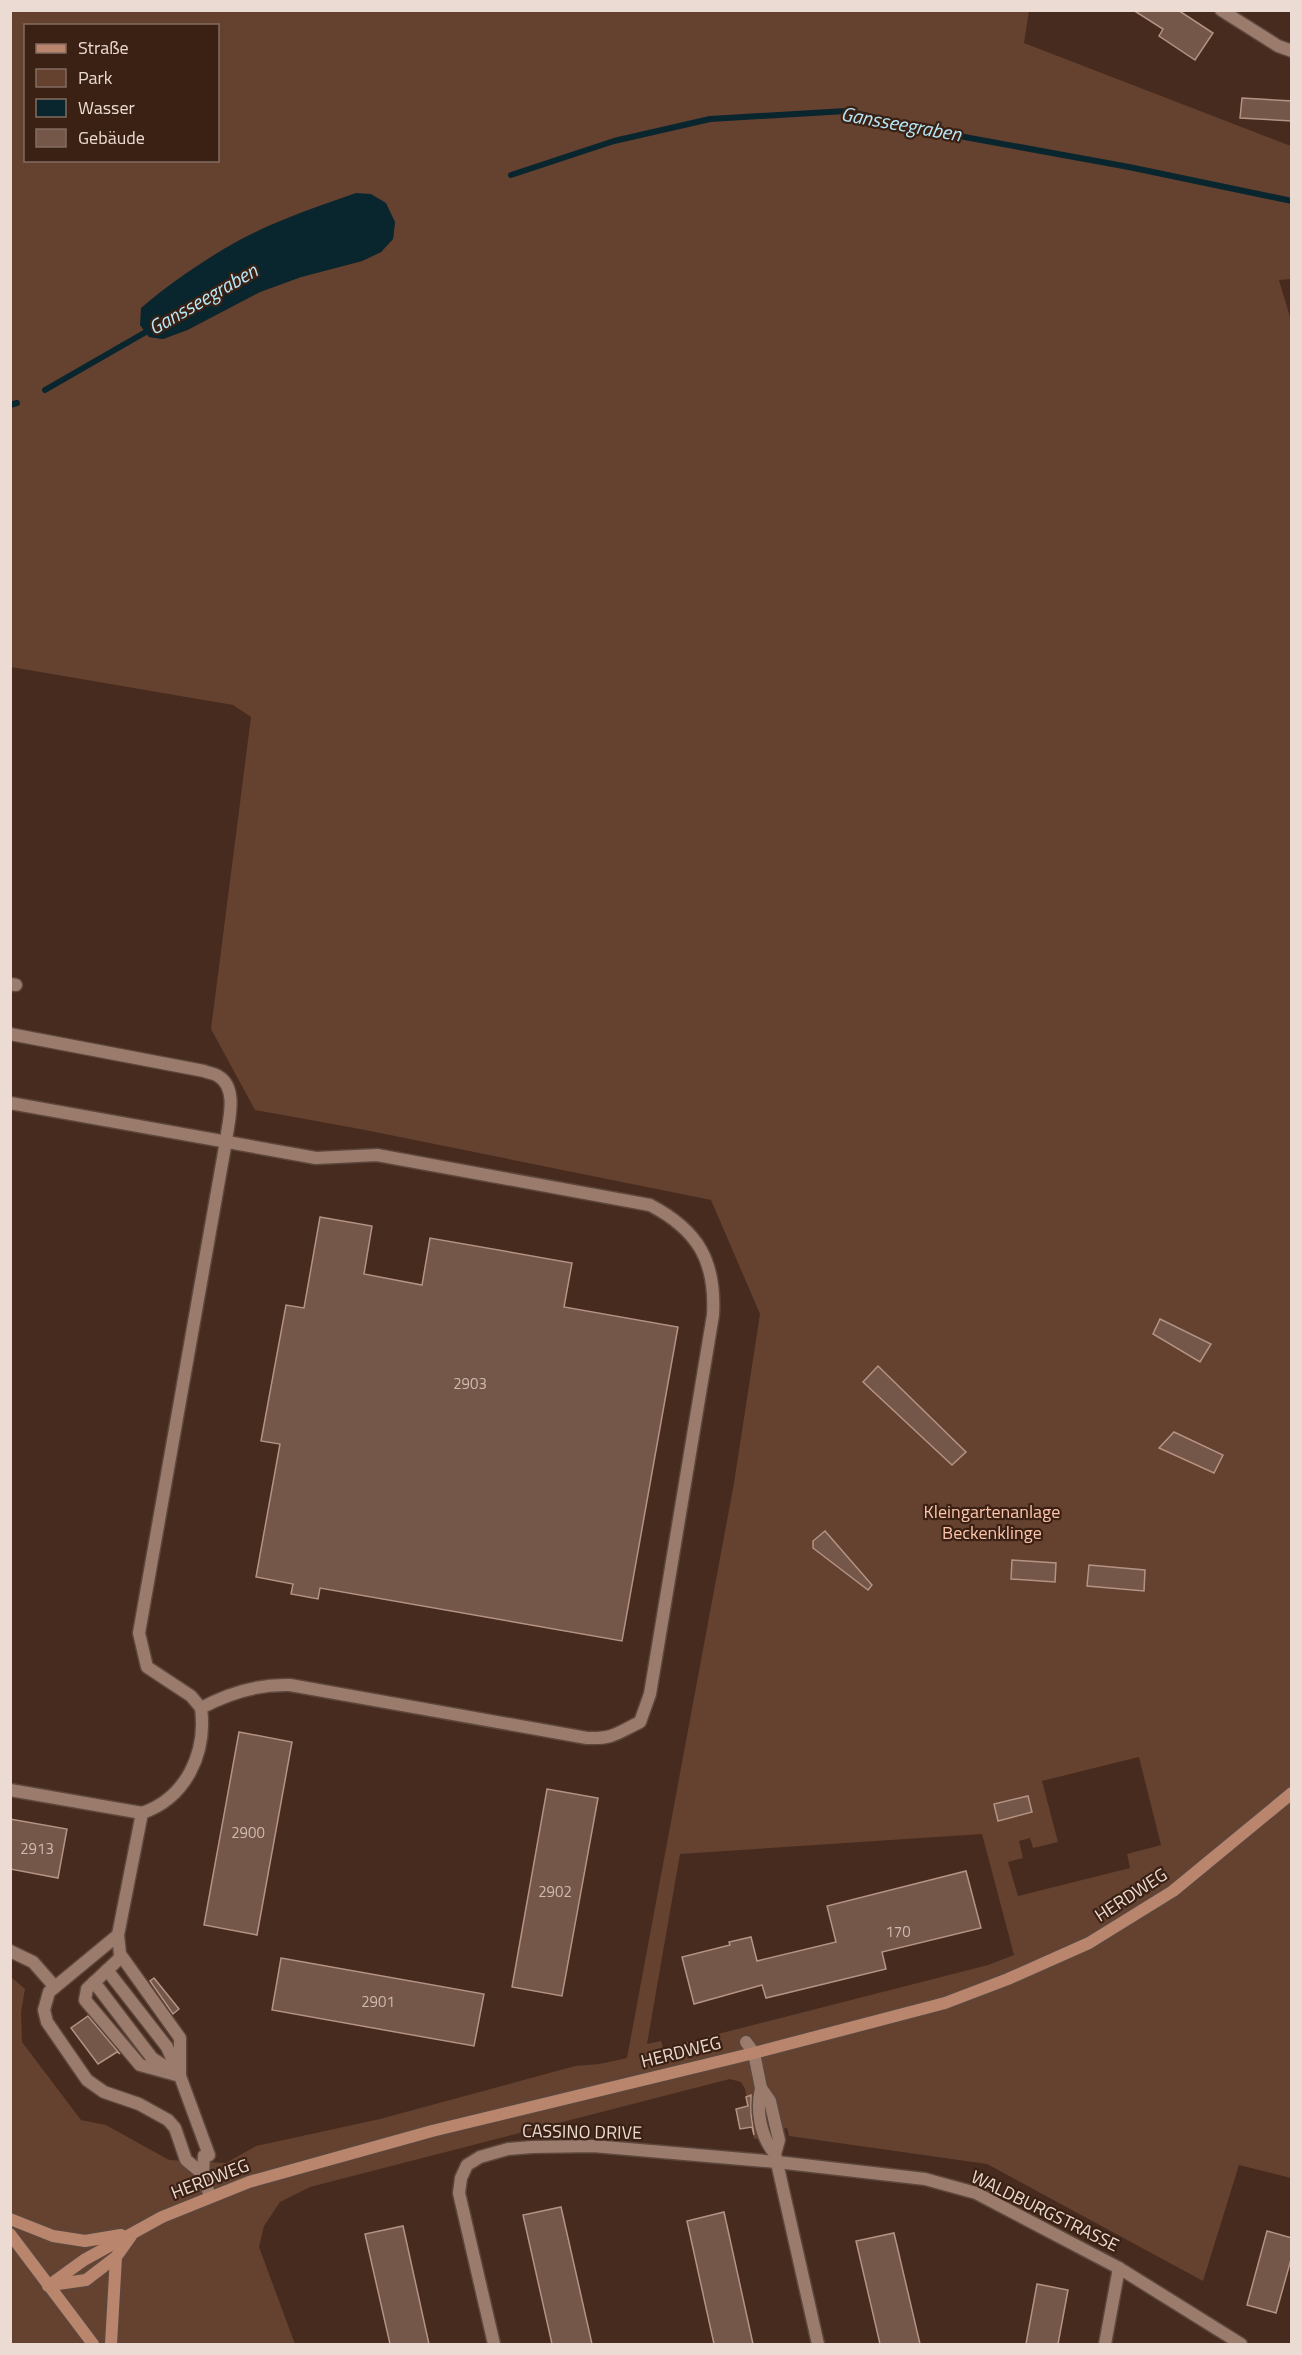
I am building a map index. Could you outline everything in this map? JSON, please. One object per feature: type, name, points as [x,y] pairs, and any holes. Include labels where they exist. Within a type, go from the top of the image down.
[{"type":"street","points":[[1221,10],[1278,46],[1292,51]]},
{"type":"street","points":[[10,1034],[219,1076],[228,1086],[231,1100],[226,1141],[139,1633],[147,1667],[191,1696],[201,1708],[203,1725],[194,1766],[182,1786],[170,1798],[158,1808],[142,1813],[10,1790]]},
{"type":"street","points":[[10,1103],[316,1158],[377,1155],[650,1204],[670,1215],[687,1230],[700,1248],[710,1270],[714,1293],[711,1327],[650,1694],[640,1722],[617,1736],[603,1739],[587,1738],[290,1685],[270,1684],[215,1701],[201,1708]]},
{"type":"street","name":"HERDWEG","points":[[48,2286],[84,2260],[162,2217],[249,2182],[432,2131],[754,2053],[945,2003],[1008,1979],[1089,1943],[1173,1891],[1292,1793]]},
{"type":"street","points":[[142,1813],[118,1935],[119,1959],[87,1989],[85,2000],[140,2066],[180,2076]]},
{"type":"street","points":[[118,1935],[49,1992],[44,2010],[47,2022],[87,2080],[104,2092],[139,2104],[168,2120],[175,2128],[186,2160],[203,2174]]},
{"type":"street","points":[[10,1951],[33,1962],[55,1987]]},
{"type":"street","points":[[120,1954],[180,2038],[180,2076]]},
{"type":"street","points":[[107,1970],[167,2047],[209,2155],[204,2156],[203,2174],[210,2197]]},
{"type":"street","points":[[94,1982],[152,2058],[180,2076]]},
{"type":"street","points":[[746,2042],[754,2053],[761,2088],[758,2103],[764,2136],[776,2158],[818,2344]]},
{"type":"street","name":"CASSINO DRIVE","points":[[494,2344],[459,2193],[460,2178],[467,2165],[480,2157],[508,2149],[593,2146],[776,2158]]},
{"type":"street","name":"WALDBURGSTRASSE","points":[[776,2158],[925,2179],[976,2193],[1119,2268],[1241,2344]]},
{"type":"street","points":[[10,2219],[52,2236],[85,2241],[134,2232]]},
{"type":"street","points":[[48,2286],[86,2280],[117,2257],[134,2232]]},
{"type":"street","points":[[10,2234],[93,2344]]},
{"type":"street","points":[[111,2344],[117,2257]]},
{"type":"street","points":[[1105,2344],[1119,2268]]},
{"type":"green space","name":"Kleingartenanlage Beckenklinge","points":[[11,11],[1029,11],[1024,43],[1291,146],[1291,279],[1279,280],[1292,324],[1291,2178],[1239,2165],[1203,2281],[987,2164],[789,2136],[787,2128],[771,2131],[771,2136],[754,2139],[745,2089],[741,2082],[730,2079],[310,2187],[280,2202],[264,2226],[259,2247],[295,2344],[11,2344],[10,1976],[25,1989],[21,2012],[22,2042],[81,2120],[106,2125],[169,2160],[226,2163],[256,2146],[380,2119],[575,2066],[627,2058],[734,1483],[760,1314],[711,1200],[255,1110],[211,1029],[251,717],[233,705],[11,667]],"holes":[[[395,222],[393,239],[381,252],[362,261],[301,277],[260,292],[188,330],[163,339],[149,337]],[[1139,1757],[1161,1845],[1127,1854],[1130,1868],[1018,1896],[1008,1862],[1023,1858],[1019,1841],[1030,1838],[1033,1848],[1058,1842],[1042,1781]],[[982,1834],[1014,1955],[988,1965],[663,2048],[661,2041],[647,2044],[680,1854]]]},
{"type":"water","points":[[356,193],[371,194],[386,203],[395,222],[393,239],[381,252],[362,261],[301,277],[260,292],[187,330],[163,339],[149,337],[140,325],[141,308],[212,256],[265,227]]},
{"type":"building","points":[[1133,10],[1178,10],[1213,33],[1195,60],[1159,36],[1163,29]]},
{"type":"building","points":[[1242,98],[1292,101],[1292,121],[1240,118]]},
{"type":"building","points":[[320,1217],[372,1226],[364,1274],[422,1285],[430,1238],[572,1263],[564,1307],[678,1327],[622,1641],[320,1588],[318,1599],[291,1594],[293,1584],[256,1577],[280,1444],[261,1441],[286,1305],[304,1308]]},
{"type":"building","points":[[1160,1319],[1211,1344],[1200,1362],[1153,1334]]},
{"type":"building","points":[[878,1366],[966,1452],[952,1465],[863,1382]]},
{"type":"building","points":[[1174,1432],[1223,1455],[1214,1473],[1159,1448]]},
{"type":"building","points":[[825,1531],[872,1585],[868,1590],[813,1548],[813,1541]]},
{"type":"building","points":[[1012,1560],[1056,1563],[1055,1582],[1011,1579]]},
{"type":"building","points":[[1089,1565],[1145,1570],[1144,1591],[1087,1586]]},
{"type":"building","points":[[239,1732],[292,1742],[257,1935],[204,1925]]},
{"type":"building","points":[[547,1789],[598,1798],[562,1996],[512,1987]]},
{"type":"building","points":[[1028,1796],[1032,1812],[998,1821],[994,1804]]},
{"type":"building","points":[[10,1819],[67,1829],[58,1878],[10,1869]]},
{"type":"building","points":[[966,1871],[981,1928],[882,1952],[886,1969],[766,1998],[762,1985],[694,2004],[682,1957],[730,1945],[729,1942],[751,1937],[757,1961],[836,1942],[827,1906]]},
{"type":"building","points":[[281,1958],[484,1994],[474,2046],[272,2010]]},
{"type":"building","points":[[154,1978],[179,2009],[173,2014],[150,1981]]},
{"type":"building","points":[[88,2016],[120,2054],[117,2052],[98,2064],[71,2028]]},
{"type":"building","points":[[751,2095],[754,2135],[752,2127],[740,2129],[736,2109],[748,2106],[746,2097]]},
{"type":"building","points":[[561,2207],[592,2344],[552,2344],[523,2215]]},
{"type":"building","points":[[724,2212],[753,2344],[714,2344],[687,2221]]},
{"type":"building","points":[[403,2226],[429,2344],[390,2344],[365,2234]]},
{"type":"building","points":[[1267,2231],[1292,2238],[1292,2256],[1276,2313],[1247,2305]]},
{"type":"building","points":[[894,2233],[920,2344],[880,2344],[856,2241]]},
{"type":"building","points":[[1037,2284],[1068,2290],[1058,2344],[1026,2344]]},
{"type":"waterway","name":"Gansseegraben","points":[[511,175],[614,141],[710,119],[846,111],[937,132],[1129,167],[1292,201]]},
{"type":"waterway","name":"Gansseegraben","points":[[45,390],[151,329]]},
{"type":"waterway","name":"Gansseegraben","points":[[10,405],[17,403]]}]
